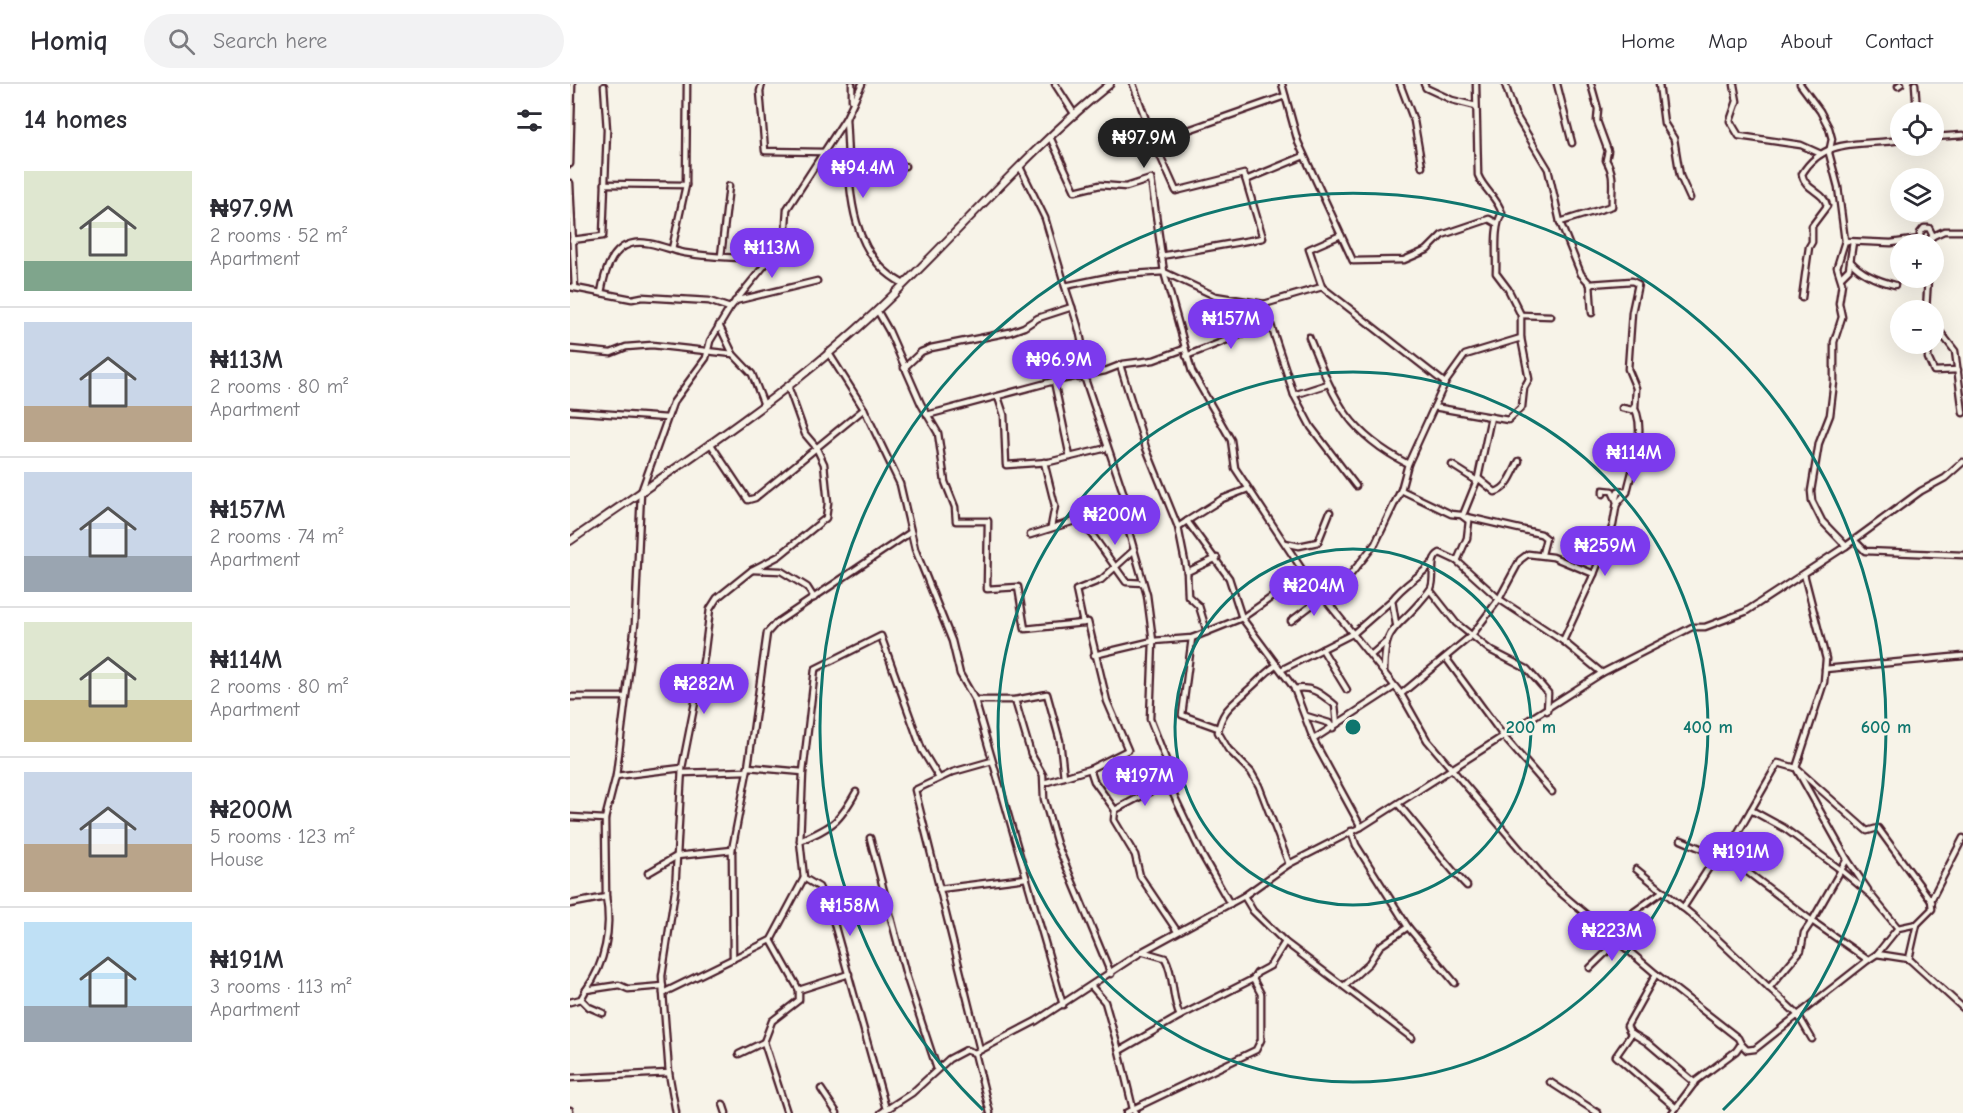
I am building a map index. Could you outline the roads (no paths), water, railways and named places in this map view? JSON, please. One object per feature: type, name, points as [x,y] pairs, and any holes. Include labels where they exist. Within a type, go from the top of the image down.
[{"type":"street","points":[[672,249],[686,185],[687,84]]},
{"type":"street","points":[[762,84],[760,91],[765,151],[824,152]]},
{"type":"street","points":[[852,84],[852,103]]},
{"type":"street","points":[[570,1002],[580,999],[604,955],[608,910],[605,819],[616,776],[624,697],[635,624],[641,492],[667,418],[679,394],[708,352],[710,341],[730,308],[785,240],[787,209],[846,118],[862,84]]},
{"type":"street","points":[[1054,84],[1075,115]]},
{"type":"street","points":[[571,539],[641,492],[788,386],[877,310],[969,221],[1050,137],[1110,84]]},
{"type":"street","points":[[1133,84],[1154,142],[1176,191],[1244,174],[1263,238],[1161,256]]},
{"type":"street","points":[[1282,84],[1304,156],[1353,261],[1404,260],[1427,250],[1442,235],[1458,228],[1489,219],[1496,223]]},
{"type":"street","points":[[1400,84],[1414,121],[1422,167]]},
{"type":"street","points":[[1424,84],[1426,88],[1452,100],[1476,106]]},
{"type":"street","points":[[1434,407],[1508,420],[1522,407],[1524,388],[1529,379],[1521,338],[1521,315],[1508,289],[1496,273],[1498,254],[1496,223],[1502,213],[1498,200],[1481,183],[1478,175],[1476,84]]},
{"type":"street","points":[[1505,84],[1515,114],[1548,169],[1560,222],[1581,274],[1590,284],[1592,313]]},
{"type":"street","points":[[1557,84],[1572,143]]},
{"type":"street","points":[[1560,222],[1612,206],[1614,187],[1611,168],[1606,160],[1608,151],[1598,121],[1598,110],[1591,84]]},
{"type":"street","points":[[1659,84],[1664,123],[1674,139],[1680,176],[1690,198]]},
{"type":"street","points":[[1800,84],[1825,118],[1832,139],[1829,153],[1838,187],[1845,241],[1837,267],[1841,277],[1839,303],[1842,317],[1834,342],[1834,382],[1830,416],[1819,443],[1811,491],[1812,501],[1822,521],[1846,546]]},
{"type":"street","points":[[1916,84],[1917,102]]},
{"type":"street","points":[[1734,85],[1737,101],[1730,120],[1739,136],[1807,146],[1821,154]]},
{"type":"street","points":[[572,240],[603,236],[607,130],[604,86]]},
{"type":"street","points":[[570,164],[571,88]]},
{"type":"street","points":[[1154,142],[1285,96]]},
{"type":"street","points":[[846,118],[853,207],[864,243],[883,271],[902,284]]},
{"type":"street","points":[[1944,136],[1963,135]]},
{"type":"street","points":[[1050,137],[1075,191],[1100,185],[1126,186],[1151,179],[1164,272],[1186,356],[1192,372],[1231,440],[1233,464],[1305,574],[1326,597],[1401,694],[1427,740],[1548,882],[1656,974],[1738,1038],[1746,1050],[1755,1049],[1877,954],[1898,928],[1917,924]]},
{"type":"street","points":[[1802,298],[1809,247],[1812,242],[1811,230],[1827,206],[1824,198],[1808,188],[1802,174],[1830,147],[1890,141]]},
{"type":"street","points":[[1246,180],[1304,156]]},
{"type":"street","points":[[849,164],[905,166]]},
{"type":"street","points":[[1020,167],[1045,218],[1084,355],[1082,377],[1125,498],[1123,511],[1143,583],[1154,641],[1150,719],[1172,775],[1169,785],[1202,855],[1230,904]]},
{"type":"street","points":[[570,183],[571,288],[632,299],[642,297],[709,301],[730,308]]},
{"type":"street","points":[[605,184],[686,185]]},
{"type":"street","points":[[721,256],[729,186]]},
{"type":"street","points":[[1920,234],[1924,228],[1929,228],[1932,234]]},
{"type":"street","points":[[1937,234],[1944,231],[1963,231]]},
{"type":"street","points":[[1341,235],[1309,249],[1322,288],[1445,382]]},
{"type":"street","points":[[1845,241],[1890,243]]},
{"type":"street","points":[[1841,277],[1849,269],[1853,242]]},
{"type":"street","points":[[601,293],[603,280],[612,259],[624,246],[641,243],[678,252],[768,260]]},
{"type":"street","points":[[1851,262],[1860,271],[1890,284]]},
{"type":"street","points":[[1065,286],[1118,276],[1164,272],[1215,296],[1264,304],[1322,288]]},
{"type":"street","points":[[735,301],[817,280]]},
{"type":"street","points":[[1590,284],[1632,281],[1638,284],[1632,312],[1628,369],[1635,388],[1635,408],[1639,420],[1638,450],[1627,492],[1617,504]]},
{"type":"street","points":[[1264,304],[1268,324],[1294,395],[1311,427],[1356,486]]},
{"type":"street","points":[[904,368],[921,352],[932,348],[1010,332],[1038,318],[1072,307]]},
{"type":"street","points":[[877,310],[940,441],[945,482],[955,507],[956,521],[988,521],[987,589],[1018,587],[1025,629],[1088,622],[1094,655],[1107,701],[1128,750],[1089,769],[1044,783]]},
{"type":"street","points":[[1521,315],[1551,316]]},
{"type":"street","points":[[1186,356],[1268,324]]},
{"type":"street","points":[[719,325],[733,354]]},
{"type":"street","points":[[1309,337],[1339,405],[1365,437],[1381,450],[1408,464]]},
{"type":"street","points":[[1291,621],[1326,597],[1334,586],[1351,574],[1375,544],[1401,490],[1408,464],[1445,382],[1465,355],[1521,338]]},
{"type":"street","points":[[1944,338],[1954,351],[1963,412]]},
{"type":"street","points":[[570,349],[611,353],[626,347],[652,345],[733,354],[752,374],[764,405]]},
{"type":"street","points":[[927,415],[964,403],[998,397],[1054,381],[1082,377],[1119,365],[1154,360],[1184,349]]},
{"type":"street","points":[[828,352],[864,409],[900,484],[915,549],[952,641],[960,674],[975,700],[1063,1005]]},
{"type":"street","points":[[1928,354],[1934,371],[1958,370]]},
{"type":"street","points":[[1119,365],[1163,496],[1178,527],[1187,572],[1188,596],[1198,606],[1207,632]]},
{"type":"street","points":[[1054,381],[1070,457]]},
{"type":"street","points":[[1294,395],[1328,384]]},
{"type":"street","points":[[676,1113],[669,1073],[663,986],[675,891],[682,771],[704,657],[710,609],[717,598],[752,570],[779,556],[826,518],[828,503],[824,465],[816,447],[805,434],[788,386]]},
{"type":"street","points":[[998,397],[1004,415],[1006,465],[1044,462],[1107,448]]},
{"type":"street","points":[[1622,408],[1635,408]]},
{"type":"street","points":[[710,443],[748,500],[755,498],[864,409]]},
{"type":"street","points":[[570,411],[667,418]]},
{"type":"street","points":[[1464,516],[1477,480],[1491,417]]},
{"type":"street","points":[[1452,465],[1495,492],[1506,486],[1519,461]]},
{"type":"street","points":[[1044,462],[1055,506],[1051,527]]},
{"type":"street","points":[[881,1113],[912,1093],[937,1069],[966,1050],[978,1052],[1063,1005],[1143,951],[1244,896],[1289,864],[1398,804],[1450,769],[1547,711],[1602,673],[1692,627],[1705,627],[1745,612],[1846,546],[1921,491],[1945,478],[1963,462]]},
{"type":"street","points":[[1178,527],[1222,499],[1248,489]]},
{"type":"street","points":[[1401,490],[1451,514],[1541,534],[1546,538],[1542,554]]},
{"type":"street","points":[[1563,641],[1594,574],[1613,525],[1616,498],[1612,491],[1603,490],[1603,494]]},
{"type":"street","points":[[1616,498],[1618,491],[1627,492]]},
{"type":"street","points":[[1285,543],[1299,546],[1318,542],[1330,512]]},
{"type":"street","points":[[1457,561],[1470,525],[1464,516]]},
{"type":"street","points":[[1030,535],[1081,519],[1126,582],[1143,583]]},
{"type":"street","points":[[1188,520],[1229,578],[1242,618],[1294,689],[1314,740],[1361,826]]},
{"type":"street","points":[[733,959],[732,850],[747,769],[767,633],[776,623],[911,532]]},
{"type":"street","points":[[1854,540],[1865,551],[1963,555]]},
{"type":"street","points":[[1083,623],[1076,590],[1101,580],[1133,551]]},
{"type":"street","points":[[1371,656],[1386,642],[1396,624],[1407,617],[1431,588],[1433,562],[1436,555],[1440,553],[1457,561],[1499,599],[1563,641],[1602,673]]},
{"type":"street","points":[[1401,694],[1472,635],[1499,599],[1520,560],[1527,554],[1542,554],[1594,574]]},
{"type":"street","points":[[1187,572],[1217,558]]},
{"type":"street","points":[[1289,864],[1259,786],[1222,741],[1218,728],[1229,704],[1249,690],[1262,673],[1322,649],[1354,633],[1392,600],[1403,585],[1422,574],[1433,562]]},
{"type":"street","points":[[752,570],[782,571],[807,587],[814,597]]},
{"type":"street","points":[[1094,655],[1154,641],[1192,638],[1242,618],[1305,574]]},
{"type":"street","points":[[1422,574],[1450,617],[1490,650],[1527,669],[1548,693],[1547,711]]},
{"type":"street","points":[[1804,574],[1826,659],[1824,682],[1796,768],[1847,859],[1871,895],[1898,928]]},
{"type":"street","points":[[1392,600],[1396,624]]},
{"type":"street","points":[[663,993],[771,940],[804,878],[800,841],[803,772],[815,669],[881,636],[922,750],[939,778]]},
{"type":"street","points":[[1192,638],[1182,715],[1218,728]]},
{"type":"street","points":[[1384,672],[1386,642]]},
{"type":"street","points":[[1322,649],[1347,690]]},
{"type":"street","points":[[1825,669],[1963,656]]},
{"type":"street","points":[[1446,658],[1504,737],[1552,792]]},
{"type":"street","points":[[1294,689],[1307,687],[1316,689],[1335,705],[1335,726]]},
{"type":"street","points":[[1314,740],[1394,687]]},
{"type":"street","points":[[975,700],[1015,700],[1047,694],[1059,741],[1064,777]]},
{"type":"street","points":[[570,697],[624,697]]},
{"type":"street","points":[[1015,700],[1031,754],[1041,770],[1044,799],[1057,844],[1111,974]]},
{"type":"street","points":[[1305,715],[1335,726]]},
{"type":"street","points":[[990,1113],[978,1052],[915,790],[939,778],[992,761]]},
{"type":"street","points":[[1683,908],[1708,869],[1723,856],[1778,763],[1796,768],[1867,831],[1878,828],[1932,902]]},
{"type":"street","points":[[616,776],[747,769],[803,772]]},
{"type":"street","points":[[1089,769],[1094,781],[1115,810],[1114,820],[1135,855],[1140,876],[1177,931]]},
{"type":"street","points":[[1115,810],[1155,789],[1169,785]]},
{"type":"street","points":[[800,841],[832,826],[842,816],[856,792]]},
{"type":"street","points":[[1398,804],[1420,828],[1446,865],[1467,886]]},
{"type":"street","points":[[1752,810],[1784,828],[1871,895]]},
{"type":"street","points":[[570,817],[605,819]]},
{"type":"street","points":[[1351,831],[1356,844],[1408,927],[1455,983]]},
{"type":"street","points":[[870,838],[906,975],[937,1069]]},
{"type":"street","points":[[1909,958],[1917,924],[1932,909],[1932,902],[1963,838]]},
{"type":"street","points":[[1681,840],[1723,856],[1868,960]]},
{"type":"street","points":[[648,873],[677,856],[732,850]]},
{"type":"street","points":[[1769,988],[1801,950],[1804,933],[1847,859]]},
{"type":"street","points":[[1636,869],[1683,908],[1798,1015],[1812,1039]]},
{"type":"street","points":[[804,878],[819,887],[826,900],[886,1109]]},
{"type":"street","points":[[939,889],[1026,878]]},
{"type":"street","points":[[1590,968],[1618,940],[1631,914],[1663,891]]},
{"type":"street","points":[[1244,896],[1252,911],[1285,942],[1412,1038]]},
{"type":"street","points":[[570,904],[606,897]]},
{"type":"street","points":[[1344,986],[1370,963],[1380,946],[1408,927]]},
{"type":"street","points":[[771,940],[799,990],[799,1000],[772,1021],[764,1042],[787,1113]]},
{"type":"street","points":[[1119,1051],[1180,1016],[1253,979],[1257,973],[1270,966],[1285,942]]},
{"type":"street","points":[[1143,951],[1165,958],[1174,988],[1172,995],[1180,1016]]},
{"type":"street","points":[[1877,954],[1909,958],[1963,1008]]},
{"type":"street","points":[[799,990],[849,974]]},
{"type":"street","points":[[1656,974],[1627,1026],[1632,1033],[1681,1069],[1695,1083]]},
{"type":"street","points":[[1126,1113],[1256,1050],[1261,1040],[1261,994],[1253,979]]},
{"type":"street","points":[[586,990],[619,984],[628,989],[663,986]]},
{"type":"street","points":[[1092,987],[1105,1002],[1134,1111]]},
{"type":"street","points":[[580,999],[603,1013]]},
{"type":"street","points":[[1632,1033],[1616,1056],[1676,1108]]},
{"type":"street","points":[[739,1054],[764,1042]]},
{"type":"street","points":[[1672,1113],[1695,1083],[1741,1044]]},
{"type":"street","points":[[570,1078],[669,1073]]},
{"type":"street","points":[[1550,1082],[1598,1113]]},
{"type":"street","points":[[821,1089],[837,1113]]},
{"type":"street","points":[[723,1104],[726,1113]]}]
